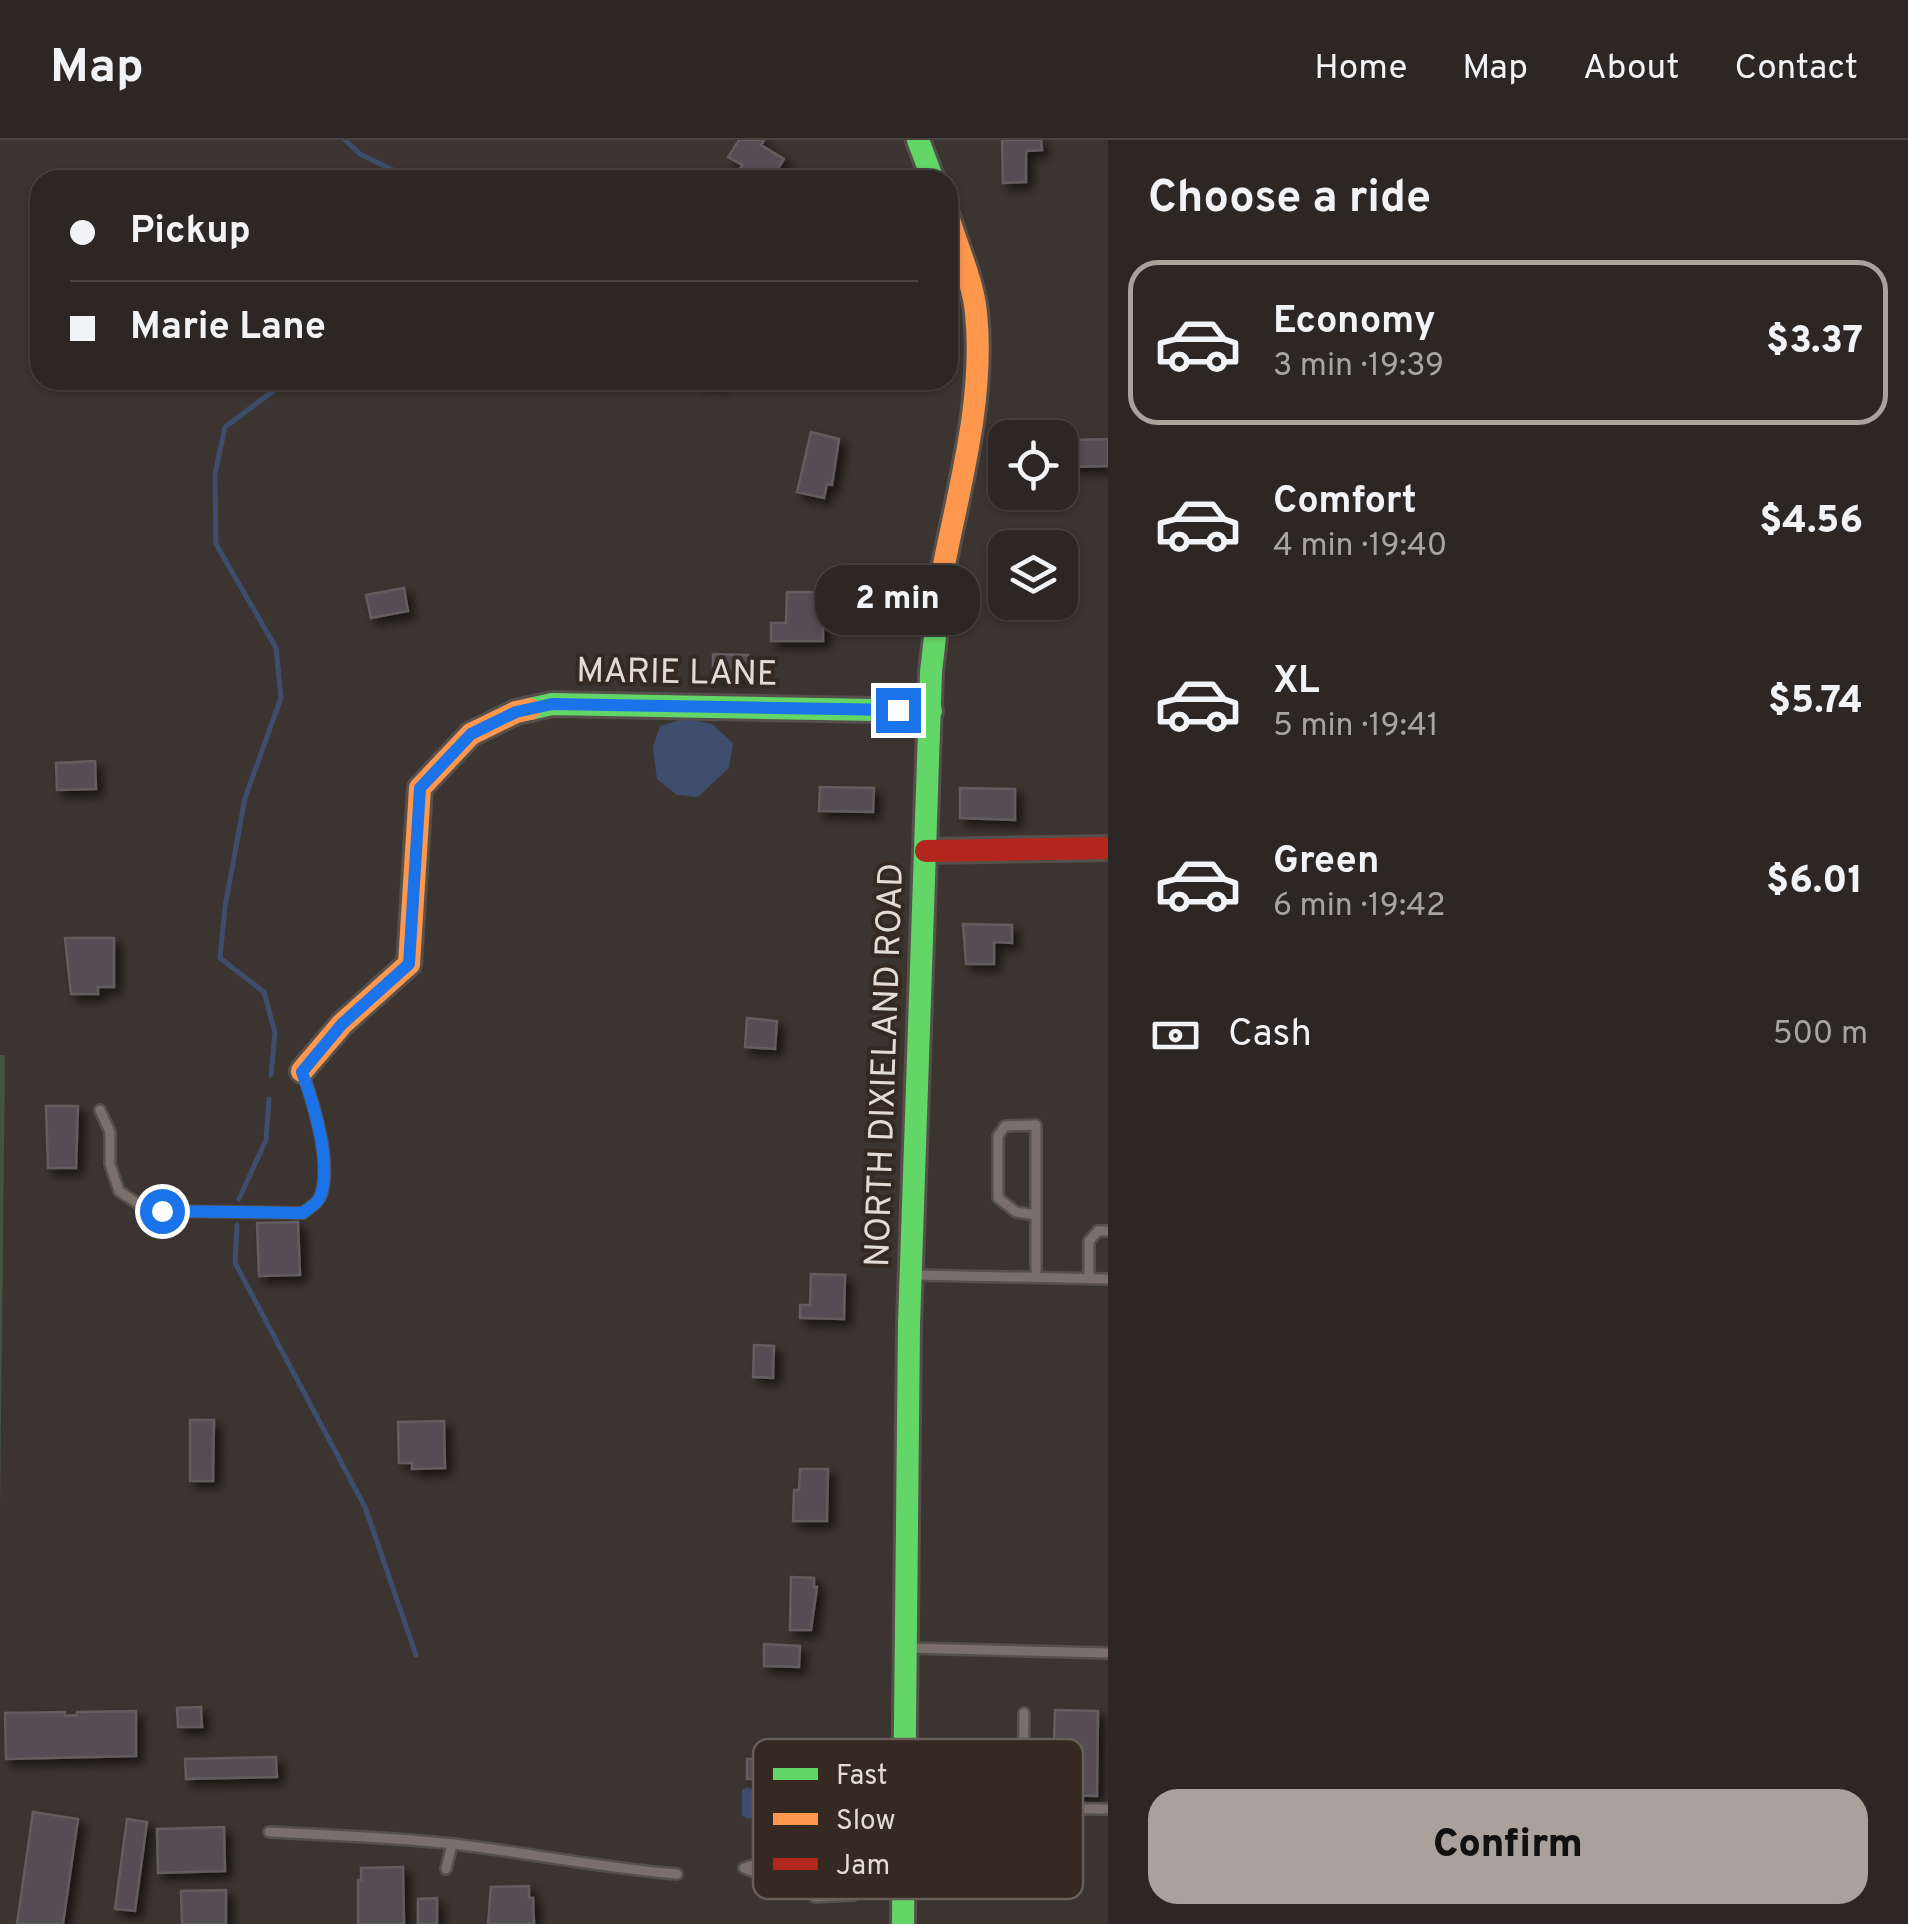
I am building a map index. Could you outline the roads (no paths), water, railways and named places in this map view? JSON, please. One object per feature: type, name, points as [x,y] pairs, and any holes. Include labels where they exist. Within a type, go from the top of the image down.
[{"type":"street","points":[[918,140],[930,170]]},
{"type":"street","name":"NORTH DIXIELAND ROAD","points":[[906,1739],[911,1275],[930,672],[938,594],[964,462],[976,364],[976,310],[958,250]]},
{"type":"street","name":"MARIE LANE","points":[[302,1072],[342,1024],[409,964],[420,788],[471,734],[516,712],[552,704],[931,710]]},
{"type":"street","points":[[926,851],[1108,848]]},
{"type":"street","name":"NORTH DIXIELAND ROAD","points":[[903,1899],[903,1924]]},
{"type":"lane","points":[[100,1110],[110,1132],[110,1164],[119,1191],[137,1204],[162,1211],[303,1213],[319,1201],[324,1181],[312,1099],[302,1072]]},
{"type":"lane","points":[[1036,1215],[1016,1212],[998,1198],[998,1136],[1006,1126],[1036,1124],[1036,1215],[1036,1275]]},
{"type":"lane","points":[[1088,1279],[1089,1241],[1098,1231],[1108,1231]]},
{"type":"lane","points":[[911,1275],[1108,1279]]},
{"type":"lane","points":[[908,1648],[1108,1654]]},
{"type":"lane","points":[[1024,1713],[1024,1739]]},
{"type":"lane","points":[[1083,1809],[1108,1809]]},
{"type":"lane","points":[[268,1832],[354,1834],[452,1844],[606,1868],[677,1874]]},
{"type":"lane","points":[[446,1870],[452,1844]]},
{"type":"water","points":[[686,718],[712,724],[733,743],[729,768],[698,797],[677,795],[657,779],[653,747],[660,726]]},
{"type":"water","points":[[753,1789],[753,1817],[749,1819],[742,1816],[742,1790]]},
{"type":"waterway","points":[[345,140],[360,154],[393,170]]},
{"type":"waterway","points":[[271,1075],[275,1033],[264,992],[220,958],[245,798],[281,698],[276,648],[216,544],[215,474],[225,427],[275,390]]},
{"type":"waterway","points":[[239,1199],[266,1140],[269,1099]]},
{"type":"waterway","points":[[237,1225],[235,1263],[365,1507],[416,1655]]}]
